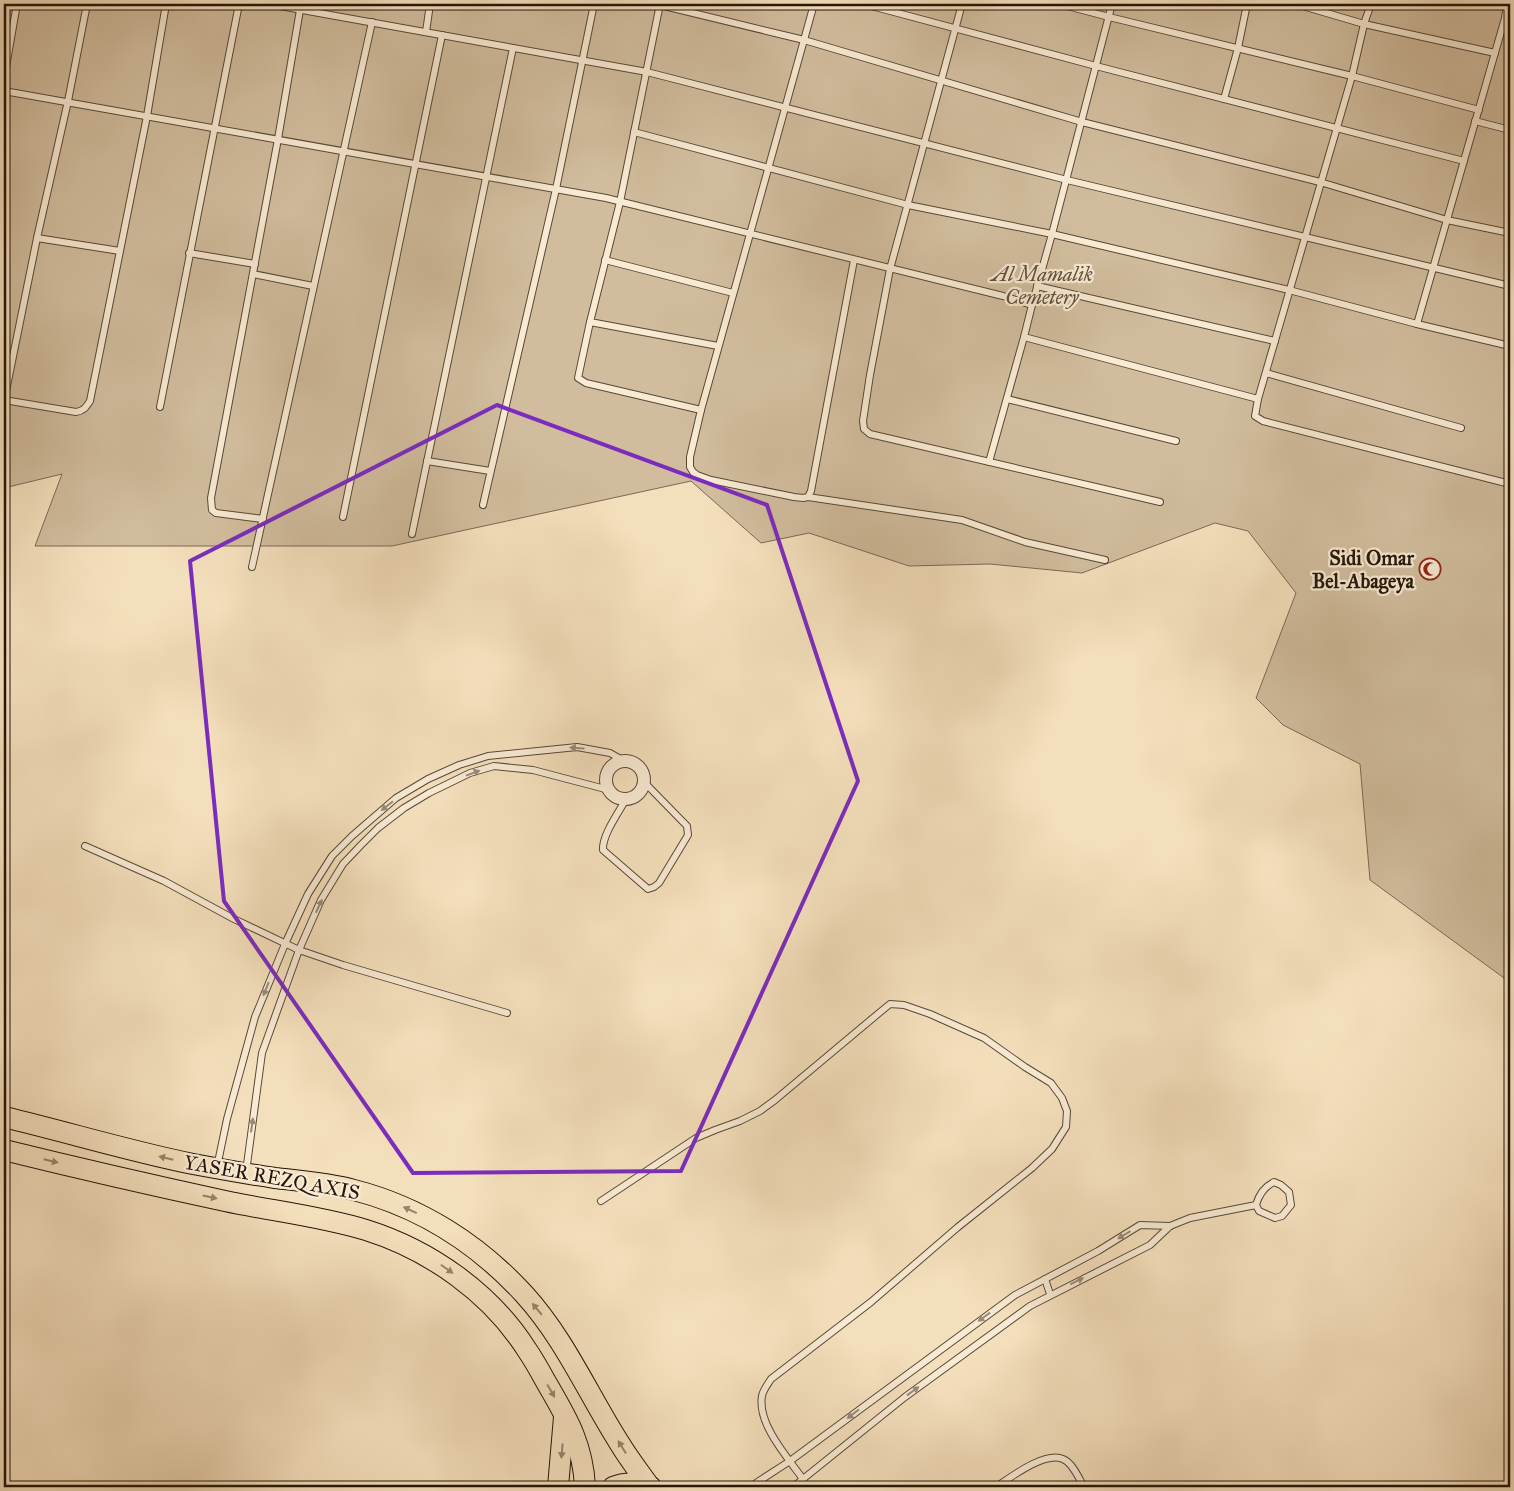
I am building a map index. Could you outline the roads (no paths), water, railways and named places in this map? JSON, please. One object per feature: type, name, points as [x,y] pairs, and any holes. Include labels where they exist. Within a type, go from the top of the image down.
[{"type":"main road","name":"YASER REZQ AXIS","points":[[4,1117],[141,1152],[216,1168],[327,1184],[353,1190],[378,1197],[426,1217],[470,1245],[508,1277],[542,1314],[570,1355],[620,1444],[650,1487]]},
{"type":"main road","name":"YASER REZQ AXIS","points":[[4,1150],[195,1194],[320,1219],[365,1230],[416,1250],[440,1264],[483,1298],[502,1317],[526,1348],[574,1433],[581,1452],[585,1487]]},
{"type":"main road","points":[[558,1487],[564,1415]]},
{"type":"main road","points":[[613,1487],[639,1484],[650,1487]]},
{"type":"street","points":[[624,761],[636,764],[641,769],[644,775],[644,782],[638,794],[626,799],[613,795],[606,784],[608,771],[617,762],[624,761]]},
{"type":"lane","points":[[4,78],[17,4]]},
{"type":"lane","points":[[87,4],[68,102],[37,238],[4,400],[76,412],[82,412],[90,400],[166,4]]},
{"type":"lane","points":[[160,407],[239,4]]},
{"type":"lane","points":[[269,4],[301,7],[372,22],[647,72],[1067,180],[1510,286]]},
{"type":"lane","points":[[426,32],[430,4]]},
{"type":"lane","points":[[483,505],[556,189],[594,4]]},
{"type":"lane","points":[[701,410],[586,383],[578,378],[620,202],[660,4],[804,40],[1082,122],[1320,182],[1447,220],[1510,233]]},
{"type":"lane","points":[[814,4],[718,346],[690,457],[690,467],[697,475],[711,480],[794,497],[808,497],[962,520],[1025,542],[1105,560]]},
{"type":"lane","points":[[864,4],[1464,161]]},
{"type":"lane","points":[[962,4],[890,268],[870,375],[863,421],[864,429],[870,434],[1160,502]]},
{"type":"lane","points":[[1060,4],[1352,76],[1479,110]]},
{"type":"lane","points":[[989,462],[1067,180],[1112,4]]},
{"type":"lane","points":[[1224,99],[1238,48],[1246,4]]},
{"type":"lane","points":[[1296,4],[1364,24],[1495,53]]},
{"type":"lane","points":[[1371,4],[1364,24],[1352,76],[1258,399],[1255,416],[1263,421],[1510,484]]},
{"type":"lane","points":[[1417,324],[1505,18],[1507,4]]},
{"type":"lane","points":[[263,519],[216,513],[212,510],[211,498],[301,7]]},
{"type":"lane","points":[[252,567],[372,22]]},
{"type":"lane","points":[[343,517],[442,35]]},
{"type":"lane","points":[[412,534],[513,48]]},
{"type":"lane","points":[[4,91],[620,202],[1003,296],[1032,305]]},
{"type":"lane","points":[[1476,121],[1510,130]]},
{"type":"lane","points":[[634,132],[908,205],[1052,234],[1289,290],[1417,324],[1510,346]]},
{"type":"lane","points":[[37,238],[120,251]]},
{"type":"lane","points":[[190,253],[254,264]]},
{"type":"lane","points":[[606,260],[733,294]]},
{"type":"lane","points":[[808,497],[811,491],[829,400],[854,260]]},
{"type":"lane","points":[[253,274],[314,286]]},
{"type":"lane","points":[[1037,286],[1275,341]]},
{"type":"lane","points":[[590,322],[718,346]]},
{"type":"lane","points":[[1024,337],[1258,399]]},
{"type":"lane","points":[[1266,373],[1461,428]]},
{"type":"lane","points":[[1006,399],[1176,441]]},
{"type":"lane","points":[[427,461],[490,471]]},
{"type":"lane","points":[[216,1168],[227,1119],[255,1017],[308,894],[332,856],[370,819],[396,798],[428,779],[460,765],[488,756],[576,747],[610,753],[624,761]]},
{"type":"lane","points":[[245,1173],[262,1053],[300,950],[321,900],[343,864],[378,828],[404,808],[429,793],[470,773],[494,766],[533,770],[609,790]]},
{"type":"lane","points":[[626,799],[602,844],[603,850],[648,889],[659,883],[688,835],[688,831],[686,826],[644,782]]},
{"type":"lane","points":[[86,846],[164,881],[234,919],[300,950],[343,965],[507,1013]]},
{"type":"lane","points":[[601,1201],[696,1138],[740,1122],[760,1111],[890,1004],[904,1005],[922,1011],[984,1038],[1025,1067],[1052,1083],[1062,1098],[1067,1111],[1066,1127],[1052,1149],[1032,1168],[958,1227],[871,1302],[771,1379],[762,1394],[762,1410],[767,1425],[803,1479]]},
{"type":"lane","points":[[1274,1182],[1289,1192],[1291,1205],[1282,1216],[1275,1218],[1258,1211],[1256,1205],[1262,1191],[1274,1182]]},
{"type":"lane","points":[[793,1487],[905,1397],[1030,1306],[1150,1244],[1170,1226],[1190,1218],[1256,1205]]},
{"type":"lane","points":[[752,1487],[790,1461],[1007,1300],[1098,1251],[1140,1225],[1170,1226]]},
{"type":"lane","points":[[1045,1279],[1050,1294]]},
{"type":"lane","points":[[996,1487],[1045,1458],[1056,1458],[1064,1459],[1071,1465],[1084,1487]]},
{"type":"place","name":"Sidi Omar Bel-Abageya","points":[[1430,569]]},
{"type":"park label","name":"Al Mamalik Cemetery","points":[[1042,286]]}]
